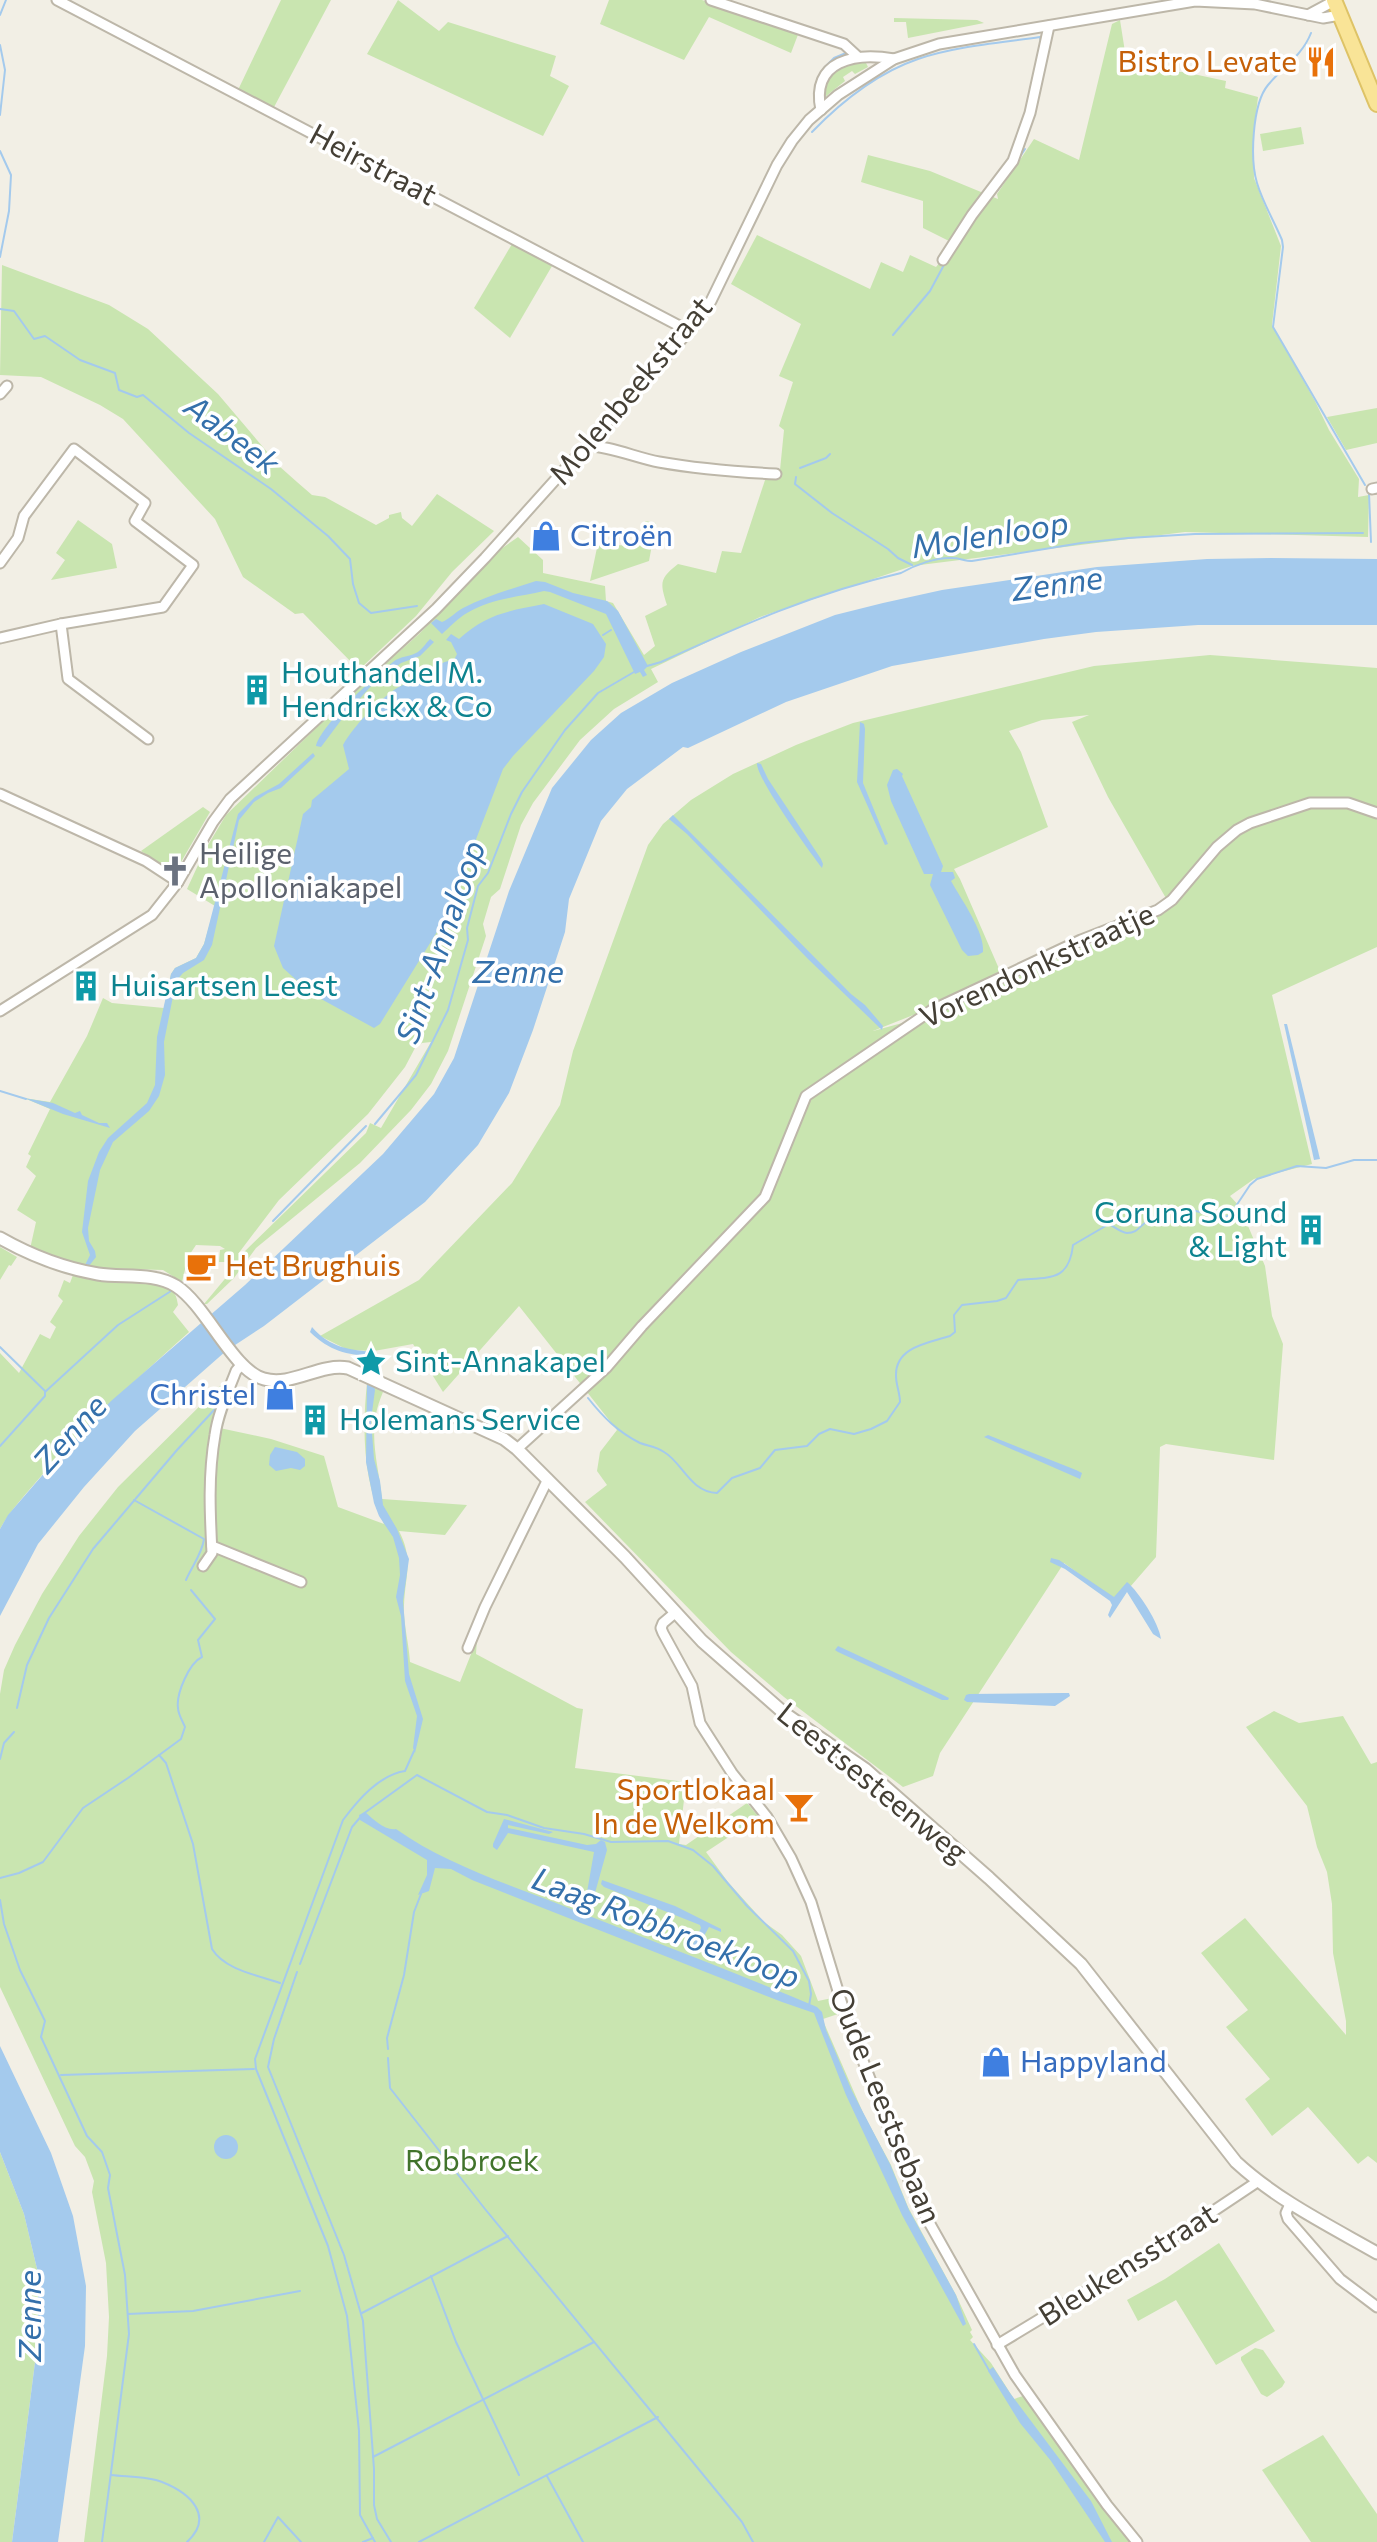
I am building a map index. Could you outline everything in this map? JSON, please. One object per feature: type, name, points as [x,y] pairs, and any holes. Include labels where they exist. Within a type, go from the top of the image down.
[{"type":"main road","points":[[1336,5],[1377,104]]},
{"type":"street","name":"Heirstraat","points":[[57,0],[689,331]]},
{"type":"street","points":[[711,0],[844,44],[857,56]]},
{"type":"street","name":"Molenbeekstraat","points":[[0,1011],[141,924],[161,906],[230,799],[436,609],[485,558],[689,331],[711,301],[777,165],[792,141],[821,110],[850,86],[894,59],[939,44],[1195,1],[1255,4],[1323,18],[1336,5]]},
{"type":"street","points":[[1308,15],[1336,5]]},
{"type":"street","points":[[943,260],[1013,161],[1030,113],[1049,26]]},
{"type":"street","points":[[821,110],[817,93],[823,77],[843,60],[874,55],[894,59]]},
{"type":"street","points":[[0,394],[7,386]]},
{"type":"street","points":[[587,446],[599,445],[626,455],[713,470],[776,474]]},
{"type":"street","points":[[0,563],[18,538],[24,516],[74,449],[145,503],[135,521],[193,565],[163,607],[0,638]]},
{"type":"street","points":[[61,624],[68,679],[148,739]]},
{"type":"street","points":[[0,794],[146,861],[178,882]]},
{"type":"street","name":"Vorendonkstraatje","points":[[517,1449],[606,1368],[765,1197],[806,1096],[932,1010],[1081,940],[1158,910],[1172,900],[1217,847],[1250,823],[1310,803],[1348,803],[1377,813]]},
{"type":"street","points":[[0,1238],[32,1255],[77,1269],[170,1283],[183,1291],[242,1364],[236,1371],[215,1437],[210,1493],[212,1553],[203,1566]]},
{"type":"street","name":"Leestsesteenweg","points":[[242,1364],[255,1376],[268,1380],[287,1380],[339,1366],[348,1368],[504,1439],[517,1449],[702,1641],[784,1713],[865,1769],[1081,1964],[1215,2137],[1257,2182],[1377,2253]]},
{"type":"street","points":[[468,1648],[548,1479]]},
{"type":"street","points":[[212,1546],[301,1582]]},
{"type":"street","name":"Oude Leestsebaan","points":[[676,1612],[661,1628],[692,1686],[700,1723],[732,1773],[767,1817],[791,1858],[811,1902],[845,2014],[917,2201],[1025,2389],[1137,2542]]},
{"type":"street","name":"Bleukensstraat","points":[[997,2345],[1097,2286],[1257,2182]]},
{"type":"street","points":[[1290,2204],[1286,2213],[1288,2219],[1340,2279],[1377,2307]]},
{"type":"green space","points":[[281,0],[331,0],[273,109],[238,90]]},
{"type":"green space","points":[[398,0],[439,31],[448,22],[556,56],[550,76],[569,86],[543,136],[367,54]]},
{"type":"green space","points":[[609,0],[702,0],[799,32],[791,53],[709,17],[684,60],[600,24]]},
{"type":"green space","points":[[894,18],[977,20],[984,23],[908,38],[906,22],[894,22]]},
{"type":"green space","points":[[1120,20],[1128,71],[1184,72],[1226,81],[1225,88],[1258,97],[1253,138],[1254,178],[1281,246],[1272,325],[1359,479],[1358,497],[1369,495],[1368,537],[1185,532],[912,566],[760,617],[651,669],[658,682],[614,709],[580,740],[533,803],[521,825],[500,889],[491,897],[483,924],[486,936],[448,1051],[431,1084],[411,1110],[360,1163],[256,1248],[234,1278],[207,1304],[204,1304],[234,1268],[229,1267],[228,1262],[219,1262],[220,1250],[225,1249],[220,1246],[196,1245],[188,1257],[182,1282],[163,1270],[96,1268],[30,1249],[36,1222],[17,1210],[36,1176],[26,1167],[31,1156],[28,1154],[50,1109],[24,1098],[50,1102],[87,1036],[103,998],[112,1003],[164,1008],[171,974],[175,968],[196,958],[204,944],[215,906],[187,889],[226,815],[344,701],[419,634],[501,549],[518,537],[543,560],[543,573],[605,586],[606,601],[613,603],[644,655],[655,646],[645,616],[667,605],[662,586],[664,578],[678,564],[716,573],[722,551],[741,553],[766,477],[779,480],[784,430],[779,426],[793,382],[779,376],[801,324],[731,284],[757,235],[870,289],[881,262],[903,272],[910,255],[936,267],[955,244],[923,228],[923,201],[861,182],[868,155],[930,171],[998,199],[997,194],[1034,139],[1079,160],[1112,24]],"holes":[[[431,1042],[381,1128],[370,1123],[366,1133],[241,1255],[238,1254],[279,1200],[368,1114],[405,1067],[415,1048]]]},
{"type":"green space","points":[[871,60],[866,63],[868,67],[843,77],[845,81],[825,97],[822,94],[823,85],[832,71],[846,64]]},
{"type":"green space","points":[[1301,127],[1304,144],[1263,151],[1260,134]]},
{"type":"green space","points":[[512,244],[552,266],[510,338],[474,308]]},
{"type":"green space","points":[[2,265],[109,305],[148,329],[218,394],[279,466],[312,495],[325,497],[376,525],[389,515],[401,512],[402,518],[412,526],[437,494],[494,531],[452,572],[416,616],[362,667],[356,667],[303,613],[295,614],[243,577],[215,519],[123,419],[41,377],[0,375]]},
{"type":"green space","points":[[1377,408],[1377,443],[1346,450],[1327,417]]},
{"type":"green space","points":[[78,520],[112,544],[117,568],[51,580],[65,560],[56,553]]},
{"type":"green space","points":[[645,521],[656,523],[649,561],[590,581],[598,543],[638,547]]},
{"type":"green space","points":[[1210,655],[1377,668],[1377,947],[1272,995],[1312,1164],[1254,1179],[1230,1196],[1240,1207],[1265,1266],[1272,1316],[1283,1344],[1274,1460],[1166,1444],[1160,1447],[1156,1557],[1117,1602],[1064,1563],[940,1753],[933,1776],[903,1787],[784,1697],[731,1652],[585,1502],[607,1485],[597,1471],[600,1452],[617,1430],[519,1306],[443,1392],[413,1344],[374,1351],[348,1350],[320,1336],[419,1280],[512,1183],[560,1105],[573,1051],[648,845],[663,824],[691,800],[733,774],[853,723],[1094,666]],"holes":[[[1089,715],[1072,722],[1108,797],[1167,900],[1217,853],[1168,910],[935,1014],[873,1031],[931,1008],[1000,971],[954,869],[1048,827],[1021,752],[1009,731],[1042,720]]]},
{"type":"green space","points":[[203,807],[210,812],[177,869],[172,871],[141,851]]},
{"type":"green space","points":[[0,1247],[17,1257],[0,1280]]},
{"type":"green space","points":[[73,1275],[101,1281],[151,1284],[168,1289],[177,1300],[178,1305],[173,1312],[189,1332],[77,1437],[20,1501],[0,1529],[0,1353],[19,1373],[40,1334],[50,1339],[56,1327],[50,1322],[63,1301],[58,1296],[64,1280],[70,1283]]},
{"type":"green space","name":"Robbroek","points":[[230,1378],[218,1403],[215,1427],[271,1439],[324,1456],[338,1507],[384,1524],[368,1473],[367,1383],[383,1392],[374,1433],[382,1499],[467,1505],[445,1535],[399,1531],[404,1541],[408,1568],[404,1612],[410,1662],[460,1682],[477,1639],[476,1654],[583,1709],[575,1768],[686,1782],[679,1844],[686,1845],[747,1803],[759,1817],[706,1852],[764,1922],[782,1935],[801,1956],[818,2001],[837,1997],[841,2013],[823,2019],[824,2023],[908,2207],[956,2295],[972,2330],[970,2340],[991,2363],[1014,2399],[1026,2395],[1132,2542],[84,2542],[107,2356],[109,2317],[106,2263],[92,2192],[94,2181],[85,2157],[75,2146],[0,1987],[0,1694],[4,1670],[15,1645],[42,1594],[79,1536],[118,1487]]},
{"type":"green space","points":[[1274,1711],[1299,1723],[1343,1716],[1371,1764],[1377,1762],[1377,2163],[1368,2156],[1358,2164],[1308,2107],[1272,2136],[1245,2099],[1270,2079],[1226,2027],[1248,2010],[1201,1953],[1245,1918],[1346,2035],[1333,1953],[1332,1904],[1327,1872],[1307,1806],[1246,1727]]},
{"type":"green space","points":[[0,2152],[24,2214],[38,2273],[38,2339],[12,2542],[0,2542]]},
{"type":"green space","points":[[1219,2243],[1275,2331],[1216,2365],[1176,2300],[1138,2321],[1127,2300]]},
{"type":"green space","points":[[1255,2348],[1263,2350],[1285,2382],[1267,2397],[1261,2394],[1241,2360]]},
{"type":"green space","points":[[1323,2435],[1377,2514],[1377,2542],[1311,2542],[1262,2470]]},
{"type":"water","name":"Zenne","points":[[1271,558],[1377,559],[1377,625],[1198,625],[1096,632],[892,666],[786,702],[688,748],[683,747],[627,789],[601,821],[569,899],[565,932],[533,1030],[509,1093],[478,1145],[425,1202],[264,1326],[226,1351],[135,1431],[38,1544],[0,1616],[0,1529],[8,1515],[111,1401],[245,1285],[383,1154],[434,1094],[454,1058],[509,891],[552,788],[591,740],[621,713],[672,683],[741,652],[835,615],[883,603],[942,590],[1097,567]]},
{"type":"water","points":[[536,581],[607,601],[618,611],[648,666],[644,670],[647,675],[643,677],[640,672],[635,674],[606,614],[550,592],[485,604],[464,615],[442,634],[431,623],[436,619],[442,622],[481,600]]},
{"type":"water","points":[[544,604],[593,624],[606,644],[604,657],[503,769],[460,881],[451,918],[440,927],[380,1024],[374,1028],[312,994],[283,968],[274,946],[303,814],[311,807],[312,800],[349,769],[343,745],[373,708],[398,688],[442,663],[454,660],[457,654],[451,642],[446,640],[451,634],[459,639],[488,619]]},
{"type":"water","points":[[430,639],[434,642],[420,656],[401,663],[372,685],[321,747],[316,746],[327,726],[362,690],[393,662],[418,652]]},
{"type":"water","points":[[860,722],[865,729],[863,783],[888,844],[885,845],[857,782]]},
{"type":"water","points":[[313,753],[315,756],[281,788],[254,802],[239,820],[212,945],[204,960],[176,981],[164,1042],[165,1075],[159,1096],[149,1111],[113,1142],[100,1170],[88,1228],[89,1241],[96,1257],[89,1266],[85,1265],[90,1255],[82,1232],[88,1181],[108,1138],[147,1103],[155,1085],[157,1037],[171,974],[175,968],[196,958],[204,944],[238,814],[255,797],[279,784]]},
{"type":"water","points":[[757,763],[761,764],[821,859],[822,868],[774,798]]},
{"type":"water","points":[[897,769],[903,774],[943,866],[941,872],[953,872],[955,878],[951,881],[983,944],[983,952],[978,955],[968,956],[962,950],[930,885],[933,874],[924,874],[891,801],[887,785],[893,770]]},
{"type":"water","points":[[673,815],[865,1005],[883,1026],[882,1030],[669,819]]},
{"type":"water","points":[[1284,1024],[1287,1024],[1320,1159],[1314,1160]]},
{"type":"water","points":[[24,1098],[53,1103],[75,1113],[80,1111],[99,1123],[107,1123],[110,1128],[63,1114]]},
{"type":"water","points":[[312,1327],[333,1344],[375,1352],[380,1372],[371,1362],[372,1356],[332,1348],[310,1332]]},
{"type":"water","points":[[367,1383],[375,1390],[371,1420],[374,1459],[383,1505],[409,1559],[403,1601],[409,1674],[423,1719],[415,1753],[417,1716],[405,1681],[401,1616],[396,1597],[399,1558],[393,1537],[374,1503],[366,1462]]},
{"type":"water","points":[[988,1435],[1076,1470],[1082,1473],[1080,1479],[984,1437]]},
{"type":"water","points":[[275,1447],[297,1452],[305,1459],[305,1466],[300,1470],[276,1471],[269,1465]]},
{"type":"water","points":[[1051,1558],[1059,1560],[1114,1597],[1127,1582],[1148,1608],[1161,1639],[1153,1634],[1127,1592],[1110,1618],[1110,1601],[1050,1562]]},
{"type":"water","points":[[838,1646],[949,1698],[942,1700],[838,1652],[835,1650]]},
{"type":"water","points":[[1069,1693],[1070,1696],[1055,1706],[964,1700],[969,1694]]},
{"type":"water","points":[[365,1812],[383,1826],[396,1829],[433,1852],[474,1871],[817,2007],[822,2012],[826,2030],[852,2091],[890,2164],[909,2210],[956,2295],[966,2324],[963,2326],[902,2215],[846,2095],[814,2013],[472,1880],[451,1869],[435,1868],[429,1891],[418,1895],[427,1875],[427,1860],[360,1820],[359,1815]]},
{"type":"water","points":[[504,1819],[553,1832],[549,1834],[508,1825],[508,1828],[587,1845],[601,1840],[605,1842],[607,1850],[593,1900],[586,1898],[594,1852],[508,1833],[497,1850],[493,1844]]},
{"type":"water","points":[[602,1880],[675,1906],[721,1929],[721,1932],[709,1927],[694,1954],[692,1946],[700,1925],[604,1887]]},
{"type":"water","name":"Zenne","points":[[0,2046],[51,2153],[73,2216],[86,2286],[85,2346],[58,2542],[12,2542],[38,2339],[38,2273],[24,2214],[0,2152]]},
{"type":"water","points":[[226,2135],[237,2142],[238,2147],[231,2158],[226,2159],[215,2152],[214,2147],[221,2136]]},
{"type":"water","points":[[993,2367],[1091,2501],[1112,2542],[1105,2542],[1051,2461],[1020,2423],[988,2371]]},
{"type":"waterway","points":[[0,15],[6,0]]},
{"type":"waterway","points":[[1311,33],[1297,55],[1268,85],[1256,118],[1253,147],[1255,173],[1283,247],[1273,327],[1365,485]]},
{"type":"waterway","points":[[812,132],[861,89],[888,72],[918,59],[963,48],[1040,37],[1041,42]]},
{"type":"waterway","points":[[0,45],[5,70],[0,115]]},
{"type":"waterway","points":[[824,68],[834,58],[846,53]]},
{"type":"waterway","points":[[997,191],[1025,149]]},
{"type":"waterway","points":[[0,151],[11,175],[9,211],[0,257]]},
{"type":"waterway","points":[[973,221],[987,203]]},
{"type":"waterway","points":[[893,335],[930,291],[945,263]]},
{"type":"waterway","name":"Aabeek","points":[[0,309],[14,311],[34,339],[45,336],[80,360],[115,373],[119,390],[137,397],[143,395],[189,433],[271,489],[328,536],[350,559],[359,603],[371,613],[417,606]]},
{"type":"waterway","points":[[800,468],[830,454]]},
{"type":"waterway","points":[[796,477],[795,484],[832,513],[912,565]]},
{"type":"waterway","points":[[1369,493],[1371,542]]},
{"type":"waterway","name":"Molenloop","points":[[647,666],[808,600],[940,559],[972,561],[1128,538],[1195,534],[1363,533]]},
{"type":"waterway","points":[[603,635],[611,630]]},
{"type":"waterway","name":"Sint-Annaloop","points":[[375,1124],[416,1075],[448,1010],[468,940],[467,928],[478,886],[488,873],[522,792],[565,730],[598,693],[634,672]]},
{"type":"waterway","points":[[0,1091],[26,1099]]},
{"type":"waterway","name":"Sint-Annaloop","points":[[273,1221],[366,1126]]},
{"type":"waterway","points":[[588,1398],[605,1418],[625,1434],[664,1452],[700,1488],[717,1493],[732,1478],[760,1468],[775,1450],[807,1446],[819,1434],[830,1429],[854,1434],[887,1421],[900,1402],[897,1366],[907,1352],[955,1332],[954,1315],[962,1305],[997,1301],[1006,1298],[1018,1280],[1048,1277],[1062,1272],[1071,1257],[1073,1245],[1109,1224],[1127,1233],[1152,1220],[1170,1222],[1192,1210],[1223,1218],[1230,1215],[1257,1179],[1297,1166],[1326,1168],[1354,1160],[1377,1160]]},
{"type":"waterway","points":[[0,1446],[45,1396],[45,1392],[118,1325],[171,1291]]},
{"type":"waterway","points":[[0,1347],[45,1391]]},
{"type":"waterway","points":[[17,1708],[27,1665],[49,1618],[93,1549],[215,1409]]},
{"type":"waterway","points":[[134,1500],[204,1539],[186,1580]]},
{"type":"waterway","points":[[0,1878],[43,1862],[83,1808],[181,1739],[185,1727],[178,1710],[179,1695],[188,1672],[202,1657],[198,1640],[215,1619],[191,1590]]},
{"type":"waterway","points":[[0,1759],[4,1743],[14,1732]]},
{"type":"waterway","points":[[375,2542],[360,2515],[359,2431],[347,2316],[328,2246],[256,2069],[255,2059],[343,1820],[378,1783],[405,1771],[414,1751]]},
{"type":"waterway","points":[[159,1755],[166,1763],[193,1844],[212,1949],[233,1967],[280,1983]]},
{"type":"waterway","points":[[300,1964],[352,1827],[363,1814],[417,1775],[487,1812],[507,1815],[544,1828],[611,1842],[668,1841],[693,1850],[713,1866],[747,1906],[793,1951],[809,1981],[809,2006]]},
{"type":"waterway","points":[[388,2049],[387,2038],[404,1975],[414,1912],[421,1894]]},
{"type":"waterway","points":[[0,1900],[4,1924],[20,1970],[45,2021],[41,2037],[87,2136],[102,2152],[110,2175],[108,2188],[125,2275],[129,2334],[102,2542]]},
{"type":"waterway","points":[[297,1972],[274,2039],[268,2067],[344,2255],[363,2321],[374,2505],[377,2519],[391,2542]]},
{"type":"waterway","name":"Laag Robbroekloop","points":[[388,2058],[390,2088],[485,2209],[742,2522],[753,2542]]},
{"type":"waterway","points":[[61,2075],[254,2069]]},
{"type":"waterway","points":[[362,2313],[508,2236]]},
{"type":"waterway","points":[[431,2276],[456,2342],[519,2475]]},
{"type":"waterway","points":[[128,2314],[193,2311],[300,2291]]},
{"type":"waterway","points":[[373,2457],[594,2342]]},
{"type":"waterway","name":"Laag Robbroekloop","points":[[974,2344],[990,2372]]},
{"type":"waterway","points":[[419,2542],[658,2417]]},
{"type":"waterway","points":[[111,2475],[156,2480],[190,2499],[196,2506],[199,2523],[187,2542]]},
{"type":"waterway","points":[[547,2476],[583,2542]]},
{"type":"waterway","points":[[264,2542],[278,2517],[301,2542]]},
{"type":"waterway","points":[[363,2542],[373,2538]]},
{"type":"place","name":"Bistro Levate","points":[[1321,62]]},
{"type":"place","name":"Citroën","points":[[546,536]]},
{"type":"place","name":"Houthandel M. Hendrickx & Co","points":[[257,690]]},
{"type":"place","name":"Heilige Apolloniakapel","points":[[175,871]]},
{"type":"place","name":"Huisartsen Leest","points":[[86,986]]},
{"type":"place","name":"Coruna Sound & Light","points":[[1311,1230]]},
{"type":"place","name":"Het Brughuis","points":[[201,1266]]},
{"type":"place","name":"Sint-Annakapel","points":[[371,1362]]},
{"type":"place","name":"Christel","points":[[280,1395]]},
{"type":"place","name":"Holemans Service","points":[[315,1420]]},
{"type":"place","name":"Sportlokaal In de Welkom","points":[[799,1807]]},
{"type":"place","name":"Happyland","points":[[996,2062]]}]
